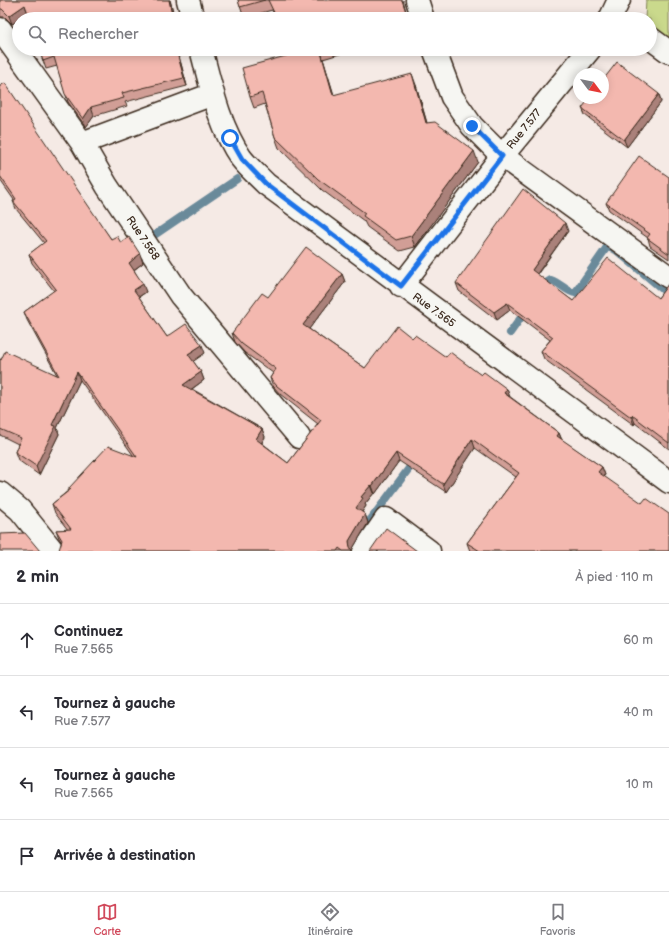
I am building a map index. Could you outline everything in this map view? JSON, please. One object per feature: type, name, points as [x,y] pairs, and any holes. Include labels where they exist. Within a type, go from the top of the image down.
[{"type":"street","points":[[188,0],[191,12]]},
{"type":"street","points":[[417,0],[421,12]]},
{"type":"street","name":"Rue 7.568","points":[[0,29],[12,46]]},
{"type":"street","points":[[657,43],[669,52]]},
{"type":"street","name":"Rue 7.568","points":[[19,56],[82,143],[107,186],[181,296],[299,437]]},
{"type":"street","name":"Rue 7.565","points":[[203,56],[213,94],[230,138],[242,159],[266,184],[401,286],[669,482]]},
{"type":"street","points":[[437,56],[452,97],[472,126],[502,156],[669,278]]},
{"type":"street","name":"Rue 7.577","points":[[401,286],[502,156],[584,56]]},
{"type":"street","points":[[82,143],[213,94]]},
{"type":"street","points":[[0,493],[20,510],[54,551]]},
{"type":"street","points":[[364,551],[386,519],[429,551]]},
{"type":"green space","points":[[646,0],[669,0],[669,41],[657,33],[657,12],[645,12]]},
{"type":"building","points":[[0,0],[169,0],[172,12],[28,12],[25,5],[15,12],[12,12],[9,16],[2,9],[0,9]]},
{"type":"building","points":[[238,0],[265,0],[240,7]]},
{"type":"building","points":[[268,0],[402,0],[406,12],[274,12]]},
{"type":"building","points":[[41,56],[178,56],[184,78],[122,93],[124,98],[91,107],[83,119],[65,94],[54,57],[43,61]]},
{"type":"building","points":[[286,56],[322,56],[333,95],[412,74],[426,123],[435,122],[474,151],[411,236],[396,240],[363,216],[365,213],[318,179],[275,137],[262,93],[250,97],[242,68]]},
{"type":"building","points":[[617,62],[659,94],[624,140],[582,108],[585,104],[609,104],[609,72]]},
{"type":"building","points":[[5,83],[111,239],[117,236],[121,243],[129,237],[140,254],[129,263],[143,284],[134,290],[167,337],[186,324],[202,345],[188,354],[201,372],[183,385],[262,429],[256,439],[288,463],[321,420],[277,386],[270,378],[276,369],[242,344],[232,333],[262,293],[268,297],[306,247],[342,274],[303,325],[365,368],[397,326],[412,338],[415,335],[446,357],[450,352],[481,375],[484,372],[507,389],[504,393],[559,433],[557,436],[602,467],[598,472],[642,503],[646,498],[669,514],[669,551],[480,551],[467,543],[519,473],[472,439],[443,484],[396,453],[372,486],[371,485],[361,497],[363,498],[356,508],[365,514],[349,541],[352,551],[343,551],[339,548],[337,551],[60,551],[62,540],[56,530],[71,529],[52,504],[71,489],[69,488],[108,446],[137,457],[77,372],[52,425],[56,426],[36,466],[15,452],[21,438],[0,429],[0,359],[1,360],[5,351],[59,376],[24,312],[56,289],[29,254],[46,241],[13,201],[16,199],[0,176],[0,86]]},
{"type":"building","points":[[639,156],[669,177],[669,254],[647,238],[650,234],[606,203]]},
{"type":"building","points":[[523,189],[565,223],[532,270],[573,301],[608,258],[658,298],[669,283],[669,443],[541,351],[553,337],[507,303],[494,312],[456,283]]},
{"type":"building","points":[[386,528],[417,551],[370,551]]},
{"type":"building","points":[[25,533],[40,551],[0,551],[0,534]]},
{"type":"waterway","points":[[153,236],[237,179]]},
{"type":"waterway","points":[[540,290],[551,280],[575,293],[607,247],[616,250],[668,294]]},
{"type":"waterway","points":[[510,333],[527,309]]},
{"type":"waterway","points":[[363,530],[416,459]]},
{"type":"route","points":[[230,138],[242,159],[266,184],[401,286],[502,156],[472,126]]}]
